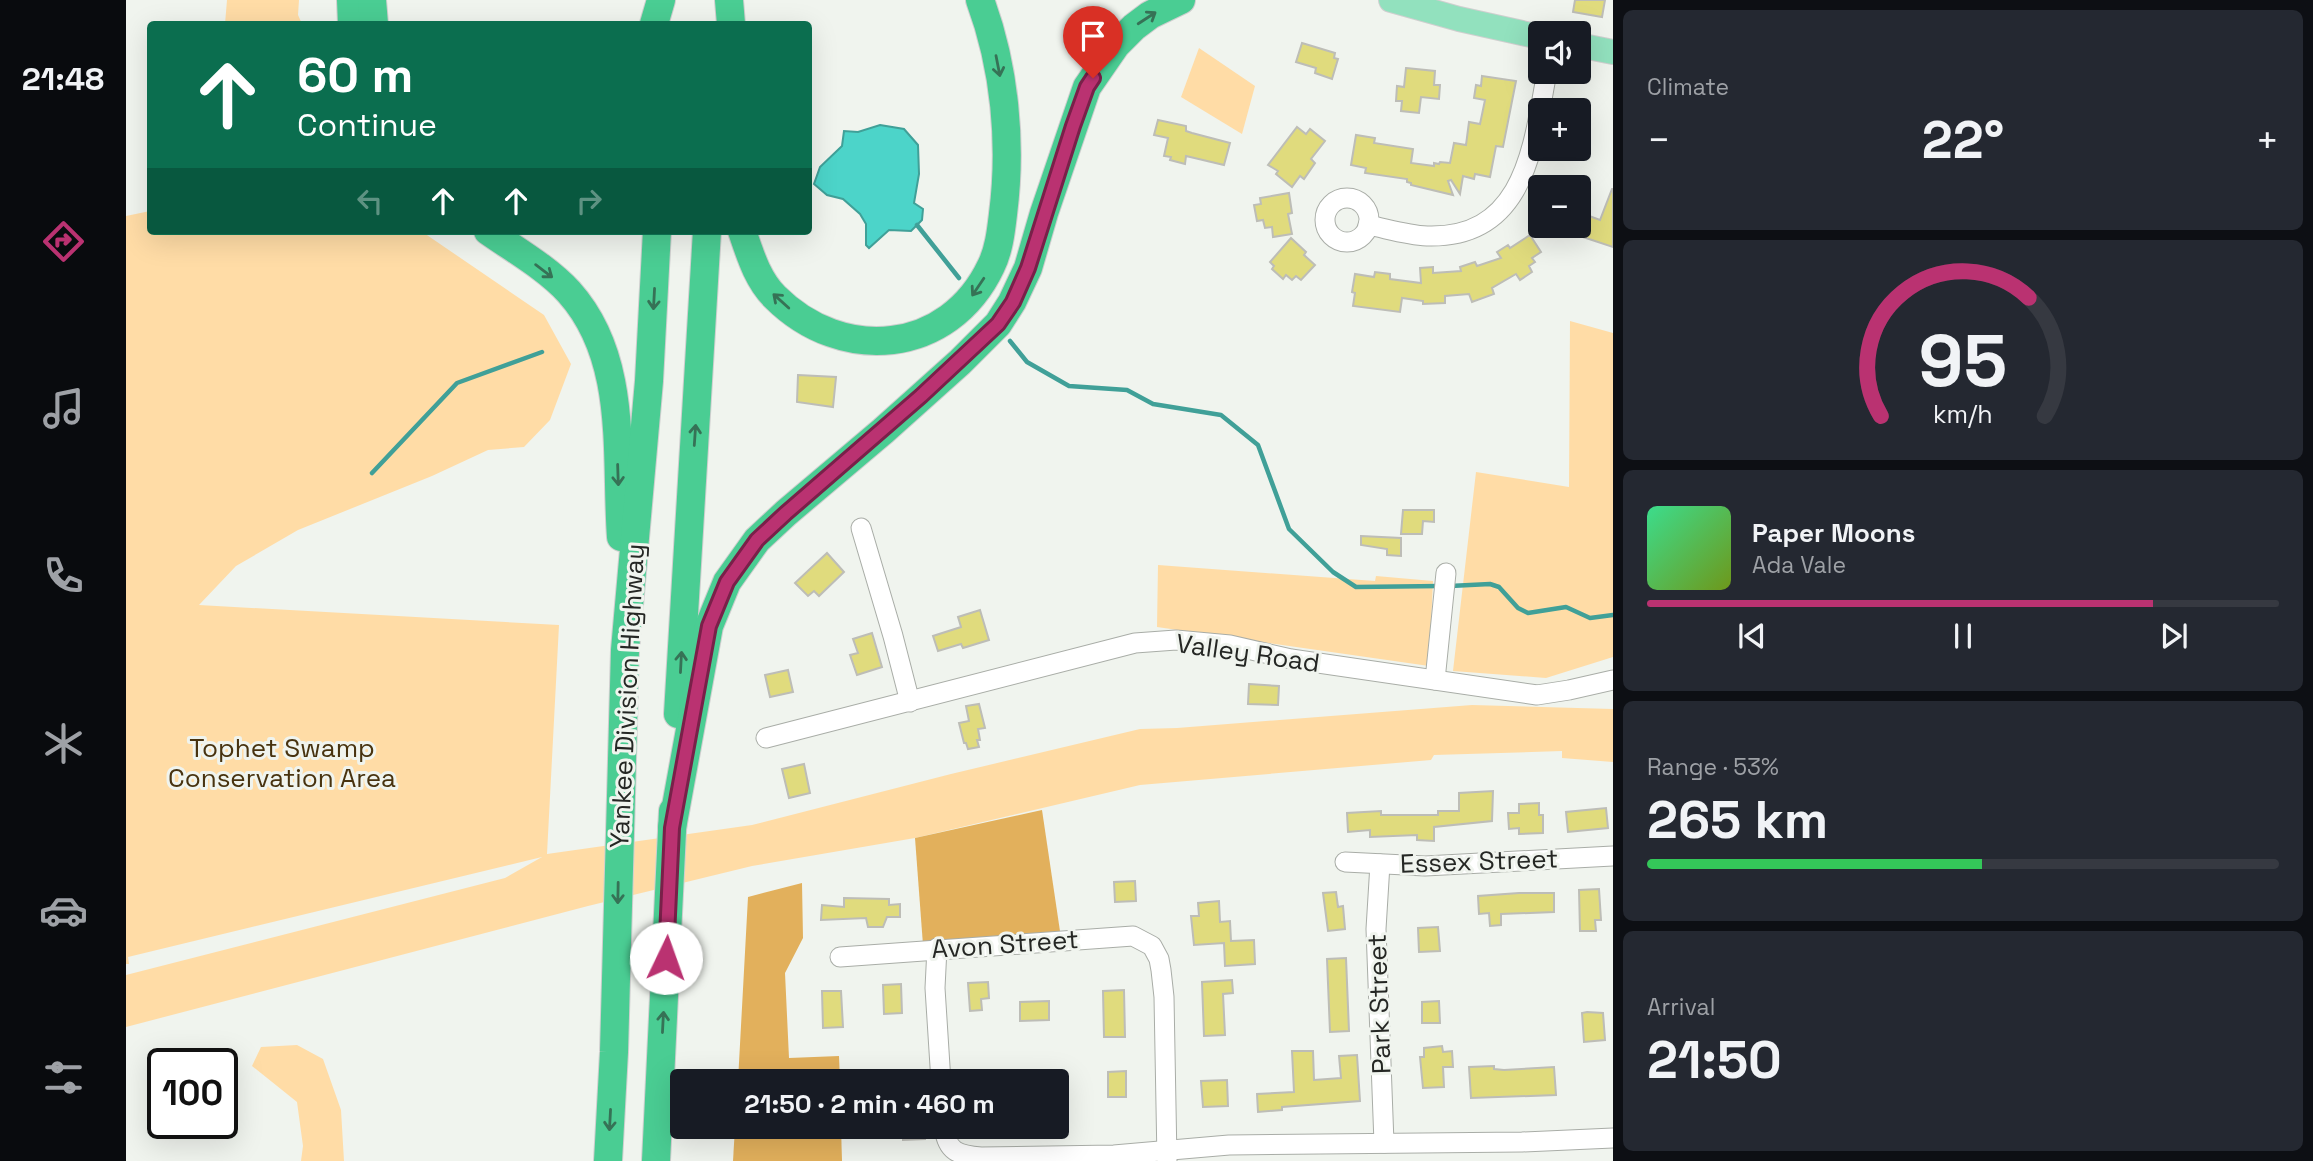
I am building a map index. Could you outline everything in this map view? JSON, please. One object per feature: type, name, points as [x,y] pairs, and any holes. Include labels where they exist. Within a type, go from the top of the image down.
[{"type":"highway","points":[[351,0],[352,21]]},
{"type":"highway","points":[[372,0],[374,21]]},
{"type":"highway","points":[[655,21],[661,0]]},
{"type":"highway","points":[[667,21],[669,0]]},
{"type":"highway","points":[[720,21],[721,0]]},
{"type":"highway","points":[[729,0],[731,21]]},
{"type":"highway","points":[[744,235],[755,269],[773,296],[821,330],[841,337],[876,342],[892,341],[929,330],[964,307],[992,265],[1000,237],[1006,180],[1000,75],[990,25],[980,0]]},
{"type":"highway","points":[[672,828],[709,626],[727,582],[757,540],[931,388],[998,324],[1013,302],[1028,268],[1087,87],[1116,45],[1134,27],[1181,0]]},
{"type":"highway","points":[[494,235],[544,270],[569,292],[588,318],[607,359],[614,402],[627,628]]},
{"type":"highway","name":"Yankee Division Highway","points":[[608,1161],[614,1052],[627,628],[649,381],[657,235]]},
{"type":"highway","name":"Yankee Division Highway","points":[[656,1161],[672,828],[707,235]]},
{"type":"main road","points":[[1391,0],[1473,23],[1528,34]]},
{"type":"main road","points":[[1591,48],[1613,52]]},
{"type":"street","points":[[1368,225],[1410,234],[1438,236],[1473,228],[1494,215],[1511,198],[1524,173],[1544,84]]},
{"type":"street","points":[[861,528],[910,702]]},
{"type":"street","points":[[1435,680],[1446,573]]},
{"type":"street","name":"Valley Road","points":[[766,738],[1135,643],[1176,640],[1230,645],[1286,659],[1537,695],[1613,680]]},
{"type":"street","name":"Essex Street","points":[[1345,862],[1474,865],[1613,856]]},
{"type":"street","name":"Park Street","points":[[1380,864],[1376,929],[1384,1143]]},
{"type":"street","name":"Avon Street","points":[[840,957],[1133,936],[1152,946],[1159,959],[1164,997],[1167,1155]]},
{"type":"street","points":[[937,948],[934,988],[940,1069]]},
{"type":"street","points":[[946,1139],[953,1150],[965,1156],[1036,1158],[1167,1155],[1229,1145],[1522,1142],[1613,1138]]},
{"type":"green space","points":[[227,0],[299,0],[298,15],[301,21],[225,21]]},
{"type":"green space","points":[[1199,48],[1255,86],[1242,134],[1181,97]]},
{"type":"green space","name":"Tophet Swamp Conservation Area","points":[[147,212],[147,235],[427,235],[544,315],[571,364],[550,420],[524,447],[488,450],[432,476],[298,530],[236,566],[199,605],[559,625],[547,854],[752,825],[1140,729],[1472,705],[1613,709],[1613,762],[1562,758],[1562,751],[1434,755],[1431,760],[1140,785],[915,838],[752,866],[588,906],[126,1027],[126,975],[505,878],[542,857],[128,957],[129,964],[126,964],[126,216]]},
{"type":"green space","points":[[1570,321],[1613,333],[1613,657],[1546,678],[1453,671],[1476,472],[1569,487]]},
{"type":"green space","points":[[1158,565],[1375,581],[1376,576],[1433,581],[1429,666],[1157,627]]},
{"type":"green space","points":[[297,1045],[323,1059],[341,1110],[344,1161],[301,1161],[303,1146],[297,1102],[252,1066],[261,1047]]},
{"type":"shaded area","points":[[1042,810],[1061,938],[923,945],[915,838]]},
{"type":"shaded area","points":[[802,883],[803,938],[785,973],[789,1058],[839,1056],[840,1069],[739,1069],[748,897]]},
{"type":"shaded area","points":[[734,1139],[841,1139],[842,1161],[733,1161]]},
{"type":"water","points":[[880,125],[904,129],[918,145],[919,174],[914,203],[923,209],[922,220],[911,231],[889,230],[869,248],[866,245],[866,224],[860,214],[843,199],[827,195],[814,184],[820,167],[842,146],[844,131],[858,132]]},
{"type":"building","points":[[1575,0],[1605,0],[1602,17],[1573,12]]},
{"type":"building","points":[[1302,43],[1335,53],[1334,58],[1338,59],[1332,79],[1315,73],[1316,68],[1296,62]]},
{"type":"building","points":[[1406,68],[1435,71],[1434,85],[1440,85],[1439,99],[1421,97],[1419,113],[1401,111],[1402,101],[1396,101],[1397,86],[1404,87]]},
{"type":"building","points":[[1482,76],[1516,81],[1503,147],[1496,146],[1490,177],[1475,174],[1474,179],[1463,176],[1460,194],[1451,180],[1448,181],[1453,195],[1411,185],[1407,179],[1365,173],[1366,168],[1351,165],[1356,135],[1375,138],[1374,143],[1413,149],[1411,163],[1434,166],[1434,163],[1450,163],[1454,143],[1466,145],[1469,122],[1480,124],[1485,100],[1474,98],[1476,85],[1481,86]]},
{"type":"building","points":[[1158,120],[1186,126],[1186,131],[1230,143],[1224,165],[1186,156],[1185,164],[1164,156],[1168,138],[1154,135]]},
{"type":"building","points":[[1297,127],[1306,134],[1310,129],[1325,141],[1311,159],[1315,163],[1304,179],[1300,176],[1292,187],[1276,174],[1278,171],[1268,165]]},
{"type":"building","points":[[1613,189],[1613,247],[1586,238],[1591,238],[1591,217],[1600,220]]},
{"type":"building","points":[[1289,193],[1292,213],[1288,214],[1292,234],[1273,237],[1272,227],[1265,228],[1263,220],[1257,221],[1254,205],[1261,204],[1260,198]]},
{"type":"building","points":[[1528,236],[1541,252],[1532,258],[1535,262],[1529,266],[1532,272],[1520,280],[1516,274],[1492,288],[1494,294],[1472,302],[1469,294],[1445,296],[1445,303],[1423,304],[1423,301],[1402,298],[1400,312],[1353,306],[1355,274],[1374,277],[1375,272],[1390,274],[1390,279],[1421,283],[1420,268],[1433,267],[1433,273],[1461,271],[1460,267],[1475,262],[1477,266],[1501,258],[1497,252],[1508,245],[1510,248]]},
{"type":"building","points":[[1291,238],[1315,265],[1301,280],[1296,276],[1292,280],[1286,275],[1283,279],[1272,269],[1274,266],[1270,262]]},
{"type":"building","points":[[798,375],[836,377],[833,407],[797,402]]},
{"type":"building","points":[[1403,510],[1434,510],[1434,522],[1423,521],[1422,534],[1401,534]]},
{"type":"building","points":[[1361,536],[1401,538],[1401,556],[1387,555],[1387,549],[1361,545]]},
{"type":"building","points":[[827,553],[844,572],[819,596],[814,591],[808,596],[795,583]]},
{"type":"building","points":[[980,610],[989,640],[963,648],[961,644],[938,651],[933,636],[961,627],[958,617]]},
{"type":"building","points":[[872,633],[882,667],[857,675],[850,655],[858,653],[853,639]]},
{"type":"building","points":[[788,670],[793,692],[770,697],[765,675]]},
{"type":"building","points":[[1249,684],[1279,686],[1278,705],[1248,704]]},
{"type":"building","points":[[979,704],[985,728],[978,729],[979,747],[968,749],[959,723],[969,721],[966,706]]},
{"type":"building","points":[[804,764],[810,793],[789,798],[782,769]]},
{"type":"building","points":[[1493,791],[1492,821],[1434,827],[1434,841],[1417,840],[1417,835],[1370,837],[1370,830],[1348,832],[1347,813],[1381,811],[1381,815],[1438,815],[1438,811],[1459,811],[1459,793]]},
{"type":"building","points":[[1539,803],[1539,815],[1543,815],[1543,833],[1519,834],[1519,828],[1509,829],[1508,813],[1519,813],[1519,804]]},
{"type":"building","points":[[1606,808],[1608,828],[1568,832],[1566,812]]},
{"type":"building","points":[[1135,881],[1136,901],[1115,902],[1114,882]]},
{"type":"building","points":[[1599,889],[1601,920],[1595,920],[1596,931],[1580,931],[1579,890]]},
{"type":"building","points":[[1336,892],[1338,907],[1343,906],[1345,929],[1328,931],[1323,893]]},
{"type":"building","points":[[1554,893],[1554,912],[1501,914],[1501,925],[1490,926],[1489,913],[1479,914],[1478,896]]},
{"type":"building","points":[[844,898],[889,899],[889,905],[900,904],[900,917],[887,917],[883,927],[868,927],[866,918],[821,920],[822,905],[844,907]]},
{"type":"building","points":[[1219,901],[1220,922],[1230,921],[1231,941],[1254,940],[1255,964],[1225,966],[1224,943],[1194,945],[1191,916],[1199,916],[1198,903]]},
{"type":"building","points":[[1438,927],[1440,951],[1419,952],[1418,928]]},
{"type":"building","points":[[1346,958],[1349,1031],[1330,1032],[1327,959]]},
{"type":"building","points":[[1232,980],[1233,993],[1223,994],[1225,1035],[1204,1036],[1202,982]]},
{"type":"building","points":[[988,982],[989,998],[981,999],[982,1010],[970,1011],[968,983]]},
{"type":"building","points":[[901,984],[902,1013],[884,1014],[883,985]]},
{"type":"building","points":[[1124,990],[1125,1037],[1104,1037],[1103,991]]},
{"type":"building","points":[[822,991],[841,991],[843,1027],[823,1028]]},
{"type":"building","points":[[1049,1001],[1049,1020],[1020,1021],[1020,1002]]},
{"type":"building","points":[[1439,1001],[1440,1023],[1422,1023],[1422,1002]]},
{"type":"building","points":[[1582,1013],[1603,1013],[1605,1040],[1584,1042]]},
{"type":"building","points":[[1442,1046],[1443,1052],[1452,1051],[1453,1067],[1443,1067],[1444,1087],[1423,1088],[1420,1057],[1424,1057],[1424,1048]]},
{"type":"building","points":[[1292,1051],[1313,1051],[1314,1080],[1341,1078],[1339,1056],[1357,1055],[1360,1101],[1282,1107],[1282,1110],[1258,1112],[1257,1094],[1294,1092]]},
{"type":"building","points":[[1494,1066],[1494,1069],[1504,1070],[1554,1067],[1556,1095],[1471,1098],[1469,1067]]},
{"type":"building","points":[[1126,1071],[1126,1097],[1108,1097],[1108,1072]]},
{"type":"building","points":[[1227,1080],[1228,1106],[1203,1107],[1201,1081]]},
{"type":"waterway","points":[[917,225],[959,278]]},
{"type":"waterway","points":[[1010,341],[1027,362],[1069,386],[1127,390],[1153,404],[1221,415],[1258,445],[1289,529],[1333,572],[1356,587],[1441,586]]},
{"type":"waterway","points":[[372,473],[457,383],[542,352]]},
{"type":"waterway","points":[[1450,586],[1490,584],[1499,587],[1518,608],[1528,613],[1566,607],[1590,618],[1613,615]]},
{"type":"route","points":[[666,958],[672,828],[709,626],[727,582],[757,540],[960,362],[998,324],[1013,302],[1028,268],[1073,126],[1093,78]]}]
